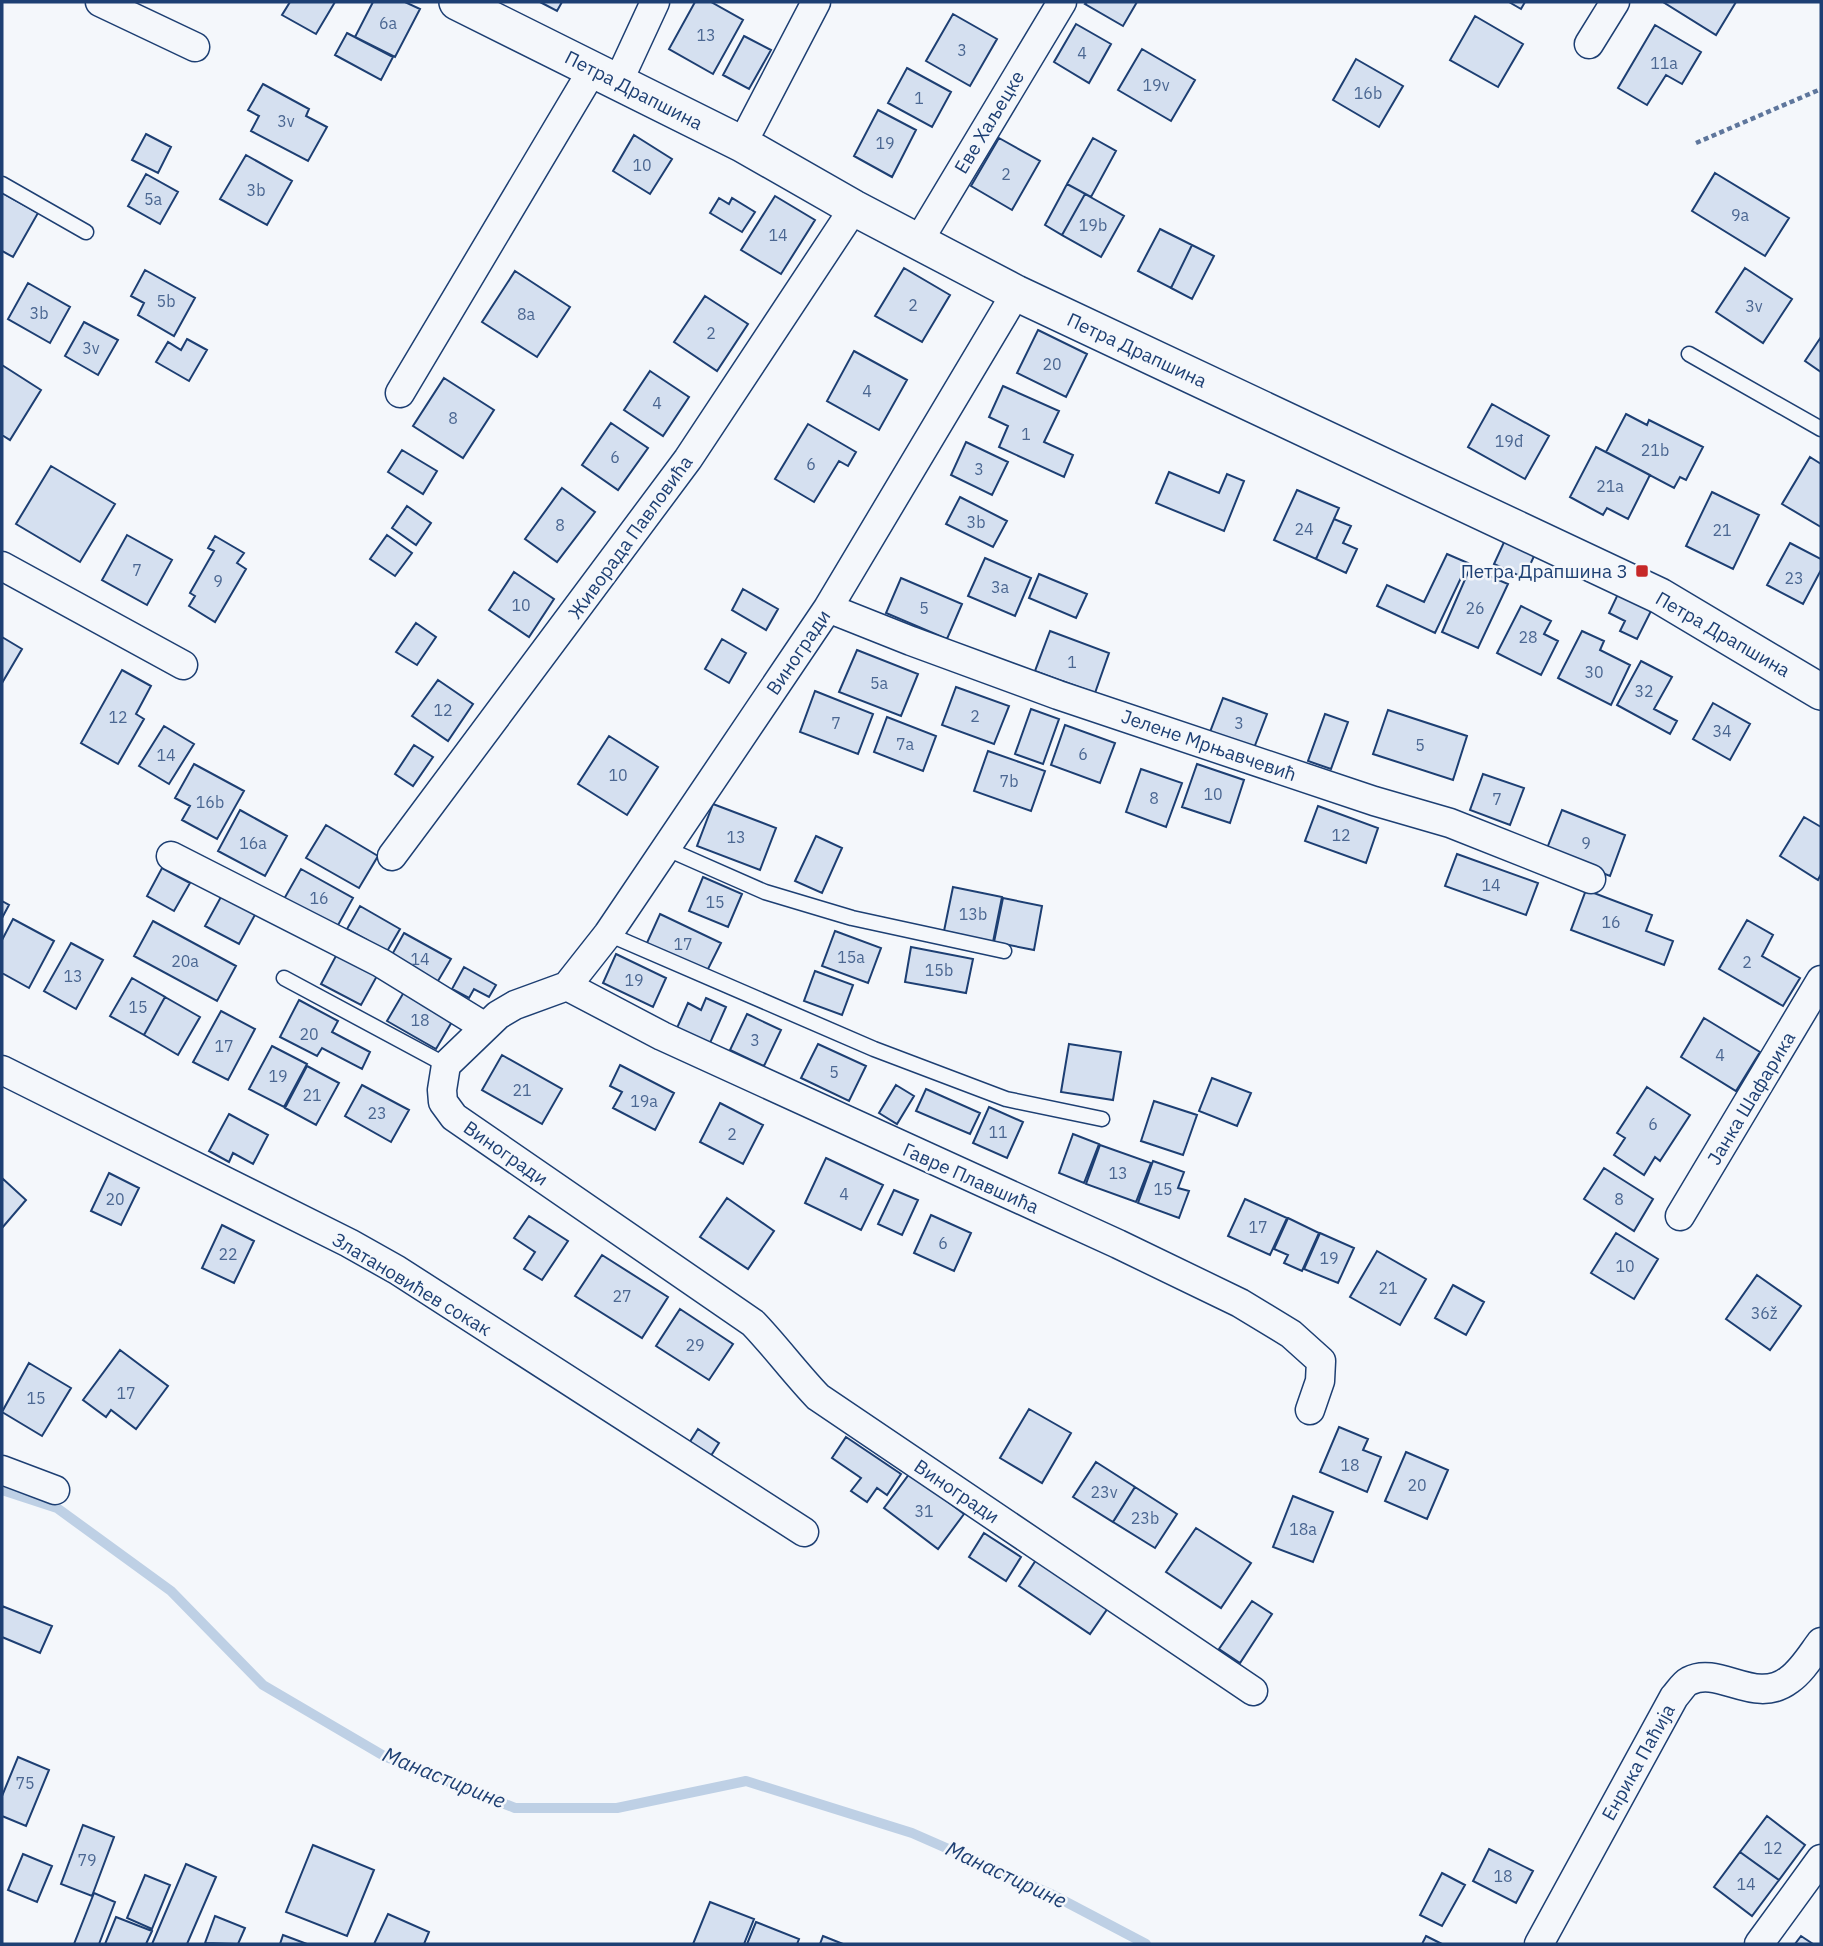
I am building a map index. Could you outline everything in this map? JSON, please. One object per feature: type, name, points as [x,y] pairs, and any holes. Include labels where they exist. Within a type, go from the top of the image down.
[{"type":"street","points":[[100,2],[195,47]]},
{"type":"street","name":"Петра Драпшина","points":[[457,2],[742,144],[854,208],[1016,293],[1660,596],[1821,692]]},
{"type":"street","points":[[401,393],[605,75],[655,2]]},
{"type":"street","points":[[742,144],[816,2]]},
{"type":"street","name":"Еве Хаљецке","points":[[918,242],[1062,2]]},
{"type":"street","points":[[1589,44],[1615,2]]},
{"type":"street","name":"Живорада Павловића","points":[[392,856],[688,459],[854,208]]},
{"type":"street","name":"Виногради","points":[[567,986],[608,934],[828,608],[1016,293]]},
{"type":"street","points":[[2,566],[183,665]]},
{"type":"street","name":"Јелене Мрњавчевић","points":[[828,608],[911,642],[1058,695],[1374,801],[1450,823],[1591,879]]},
{"type":"street","points":[[171,856],[381,963],[485,1027]]},
{"type":"street","name":"Јанка Шафарика","points":[[1680,1216],[1821,980]]},
{"type":"street","points":[[446,1065],[498,1015],[567,986]]},
{"type":"street","name":"Гавре Плавшића","points":[[567,986],[662,1036],[1118,1244],[1240,1303],[1291,1334],[1321,1361],[1320,1381],[1310,1410]]},
{"type":"street","name":"Виногради","points":[[446,1065],[443,1102],[454,1117],[753,1323],[818,1397],[1253,1691]]},
{"type":"street","name":"Златановићев сокак","points":[[2,1070],[337,1237],[397,1270],[803,1532]]},
{"type":"street","points":[[2,1470],[55,1490]]},
{"type":"street","name":"Енрика Паћија","points":[[1539,1944],[1674,1697],[1688,1681],[1710,1677],[1743,1687],[1767,1690],[1789,1681],[1821,1642]]},
{"type":"street","points":[[1759,1944],[1821,1859]]},
{"type":"lane","points":[[2,184],[86,232]]},
{"type":"lane","points":[[1689,354],[1821,429]]},
{"type":"lane","points":[[665,848],[765,892],[852,918],[1004,951]]},
{"type":"lane","points":[[608,934],[874,1049],[1006,1099],[1102,1119]]},
{"type":"lane","points":[[284,978],[446,1065]]},
{"type":"path","points":[[1696,143],[1821,89]]},
{"type":"building","points":[[290,2],[335,2],[316,34],[282,15]]},
{"type":"building","points":[[373,2],[405,2],[420,9],[395,57],[355,37]]},
{"type":"building","points":[[540,2],[562,2],[557,11]]},
{"type":"building","points":[[695,2],[711,2],[743,20],[713,74],[669,49]]},
{"type":"building","points":[[1137,2],[1123,26],[1085,4]]},
{"type":"building","points":[[1509,2],[1525,2],[1521,9]]},
{"type":"building","points":[[1663,2],[1736,2],[1716,35]]},
{"type":"building","points":[[953,14],[997,39],[970,86],[926,61]]},
{"type":"building","points":[[1475,16],[1523,44],[1498,87],[1450,60]]},
{"type":"building","points":[[1076,24],[1111,44],[1089,83],[1054,62]]},
{"type":"building","points":[[1655,25],[1701,52],[1682,84],[1666,75],[1647,105],[1618,88]]},
{"type":"building","points":[[347,33],[393,57],[381,80],[335,55]]},
{"type":"building","points":[[744,36],[771,50],[749,89],[723,75]]},
{"type":"building","points":[[1142,49],[1195,80],[1171,121],[1118,90]]},
{"type":"building","points":[[1356,59],[1403,86],[1379,127],[1333,100]]},
{"type":"building","points":[[907,68],[951,92],[932,127],[888,103]]},
{"type":"building","points":[[263,84],[309,109],[306,116],[327,127],[308,161],[251,131],[259,116],[248,110]]},
{"type":"building","points":[[878,110],[916,130],[892,177],[854,156]]},
{"type":"building","points":[[146,134],[171,147],[158,173],[132,160]]},
{"type":"building","points":[[634,135],[672,159],[650,194],[613,171]]},
{"type":"building","points":[[999,138],[1040,161],[1012,210],[971,186]]},
{"type":"building","points":[[1093,138],[1116,151],[1091,197],[1067,184]]},
{"type":"building","points":[[246,155],[292,181],[267,225],[220,199]]},
{"type":"building","points":[[1715,173],[1789,218],[1765,256],[1692,211]]},
{"type":"building","points":[[146,174],[178,192],[160,224],[128,206]]},
{"type":"building","points":[[1067,184],[1085,194],[1062,235],[1045,225]]},
{"type":"building","points":[[2,193],[38,213],[13,257],[2,251]]},
{"type":"building","points":[[1085,194],[1124,216],[1101,257],[1062,235]]},
{"type":"building","points":[[775,196],[815,220],[781,274],[741,250]]},
{"type":"building","points":[[719,198],[729,204],[732,198],[755,212],[742,232],[710,213]]},
{"type":"building","points":[[1160,229],[1192,245],[1171,288],[1138,271]]},
{"type":"building","points":[[1192,245],[1214,256],[1192,299],[1171,288]]},
{"type":"building","points":[[904,268],[950,295],[922,342],[875,316]]},
{"type":"building","points":[[1745,268],[1792,299],[1763,343],[1716,312]]},
{"type":"building","points":[[145,270],[195,298],[174,336],[138,315],[144,303],[131,296]]},
{"type":"building","points":[[515,271],[570,307],[537,357],[482,322]]},
{"type":"building","points":[[28,283],[70,307],[50,343],[8,319]]},
{"type":"building","points":[[705,296],[748,324],[717,371],[674,342]]},
{"type":"building","points":[[84,322],[118,340],[98,375],[65,356]]},
{"type":"building","points":[[1038,330],[1087,354],[1066,397],[1017,373]]},
{"type":"building","points":[[1821,337],[1821,372],[1805,361]]},
{"type":"building","points":[[187,339],[207,350],[189,381],[156,362],[168,342],[181,350]]},
{"type":"building","points":[[854,351],[907,380],[879,430],[827,401]]},
{"type":"building","points":[[2,365],[41,390],[10,440],[2,435]]},
{"type":"building","points":[[650,371],[689,397],[663,436],[624,410]]},
{"type":"building","points":[[444,378],[494,410],[463,458],[413,426]]},
{"type":"building","points":[[1003,386],[1059,411],[1044,442],[1073,455],[1064,477],[999,447],[1008,426],[989,417]]},
{"type":"building","points":[[1492,404],[1549,436],[1525,479],[1468,447]]},
{"type":"building","points":[[1626,414],[1647,425],[1649,420],[1703,447],[1686,480],[1680,477],[1674,488],[1606,452]]},
{"type":"building","points":[[611,423],[648,448],[618,490],[582,465]]},
{"type":"building","points":[[808,424],[856,452],[848,466],[839,461],[814,502],[775,479]]},
{"type":"building","points":[[966,442],[1008,462],[992,495],[951,475]]},
{"type":"building","points":[[1596,447],[1650,475],[1628,519],[1607,508],[1603,515],[1570,497]]},
{"type":"building","points":[[402,450],[437,471],[423,494],[388,472]]},
{"type":"building","points":[[1810,457],[1821,464],[1821,527],[1782,504]]},
{"type":"building","points":[[51,466],[115,504],[80,562],[16,524]]},
{"type":"building","points":[[1169,472],[1219,493],[1227,474],[1244,481],[1224,531],[1156,503]]},
{"type":"building","points":[[562,488],[595,512],[557,562],[525,539]]},
{"type":"building","points":[[1297,490],[1339,508],[1316,559],[1274,540]]},
{"type":"building","points":[[1712,492],[1759,515],[1733,569],[1686,546]]},
{"type":"building","points":[[960,497],[1007,521],[993,547],[946,524]]},
{"type":"building","points":[[407,506],[431,523],[416,545],[392,528]]},
{"type":"building","points":[[1334,519],[1351,526],[1343,543],[1357,549],[1346,573],[1316,559]]},
{"type":"building","points":[[127,535],[172,560],[147,605],[102,580]]},
{"type":"building","points":[[387,535],[412,553],[395,576],[370,559]]},
{"type":"building","points":[[215,536],[244,553],[237,563],[246,569],[215,622],[189,606],[195,596],[190,593],[214,551],[208,548]]},
{"type":"building","points":[[1505,540],[1535,554],[1524,578],[1494,564]]},
{"type":"building","points":[[1790,543],[1821,559],[1821,570],[1803,604],[1767,585]]},
{"type":"building","points":[[1447,554],[1468,563],[1435,633],[1377,606],[1387,585],[1424,602]]},
{"type":"building","points":[[985,558],[1031,578],[1015,616],[968,596]]},
{"type":"building","points":[[1470,568],[1508,584],[1478,648],[1442,632]]},
{"type":"building","points":[[514,572],[554,599],[529,637],[489,610]]},
{"type":"building","points":[[1039,574],[1087,594],[1076,618],[1029,598]]},
{"type":"building","points":[[901,578],[962,604],[947,639],[886,613]]},
{"type":"building","points":[[743,589],[778,609],[766,630],[732,610]]},
{"type":"building","points":[[1618,594],[1651,611],[1637,639],[1620,631],[1625,621],[1609,613]]},
{"type":"building","points":[[1521,606],[1551,621],[1544,634],[1558,641],[1541,675],[1497,653]]},
{"type":"building","points":[[416,623],[436,637],[417,665],[396,652]]},
{"type":"building","points":[[1050,631],[1109,653],[1095,693],[1035,671]]},
{"type":"building","points":[[1582,631],[1604,641],[1600,650],[1630,665],[1611,705],[1558,678]]},
{"type":"building","points":[[2,637],[22,649],[2,683]]},
{"type":"building","points":[[722,639],[746,653],[729,683],[705,669]]},
{"type":"building","points":[[857,650],[918,674],[901,716],[839,692]]},
{"type":"building","points":[[1641,661],[1672,677],[1654,709],[1677,721],[1670,734],[1617,705]]},
{"type":"building","points":[[122,670],[151,686],[136,714],[144,719],[118,764],[81,743]]},
{"type":"building","points":[[438,680],[473,704],[448,741],[412,716]]},
{"type":"building","points":[[956,687],[1009,706],[994,744],[942,725]]},
{"type":"building","points":[[815,691],[873,714],[858,754],[800,732]]},
{"type":"building","points":[[1223,698],[1267,714],[1254,748],[1210,732]]},
{"type":"building","points":[[1713,703],[1750,724],[1730,760],[1693,739]]},
{"type":"building","points":[[1031,709],[1059,719],[1043,764],[1015,754]]},
{"type":"building","points":[[1388,710],[1467,736],[1453,780],[1373,754]]},
{"type":"building","points":[[1325,714],[1348,722],[1331,769],[1308,761]]},
{"type":"building","points":[[887,717],[936,736],[923,771],[874,752]]},
{"type":"building","points":[[1065,725],[1115,743],[1100,783],[1051,765]]},
{"type":"building","points":[[164,726],[194,744],[169,784],[139,766]]},
{"type":"building","points":[[609,736],[658,767],[627,815],[578,784]]},
{"type":"building","points":[[414,745],[433,757],[413,786],[395,774]]},
{"type":"building","points":[[988,751],[1045,771],[1031,811],[974,791]]},
{"type":"building","points":[[194,764],[244,791],[217,839],[182,820],[190,806],[175,798]]},
{"type":"building","points":[[1197,764],[1244,780],[1230,823],[1182,807]]},
{"type":"building","points":[[1141,769],[1182,783],[1166,827],[1126,812]]},
{"type":"building","points":[[1483,774],[1524,788],[1510,825],[1470,810]]},
{"type":"building","points":[[713,804],[776,828],[760,870],[697,846]]},
{"type":"building","points":[[1318,806],[1378,828],[1366,863],[1305,841]]},
{"type":"building","points":[[240,810],[287,836],[265,876],[218,851]]},
{"type":"building","points":[[1562,810],[1625,835],[1610,876],[1546,851]]},
{"type":"building","points":[[1804,817],[1821,827],[1821,874],[1818,880],[1780,856]]},
{"type":"building","points":[[326,825],[378,856],[359,888],[306,858]]},
{"type":"building","points":[[816,836],[842,848],[822,893],[795,881]]},
{"type":"building","points":[[1457,854],[1538,883],[1526,915],[1445,886]]},
{"type":"building","points":[[162,868],[190,883],[174,911],[147,896]]},
{"type":"building","points":[[301,869],[353,898],[337,927],[284,899]]},
{"type":"building","points":[[703,877],[742,894],[728,927],[689,911]]},
{"type":"building","points":[[953,887],[1002,897],[993,942],[944,931]]},
{"type":"building","points":[[1586,890],[1652,915],[1646,931],[1673,941],[1664,965],[1571,930]]},
{"type":"building","points":[[222,895],[256,913],[239,944],[205,926]]},
{"type":"building","points":[[1003,898],[1042,906],[1034,950],[994,942]]},
{"type":"building","points":[[2,901],[9,905],[2,918]]},
{"type":"building","points":[[360,906],[400,929],[382,960],[362,949],[367,940],[347,929]]},
{"type":"building","points":[[660,914],[721,943],[706,973],[646,945]]},
{"type":"building","points":[[13,919],[54,941],[29,988],[2,973],[2,940]]},
{"type":"building","points":[[1747,920],[1773,935],[1762,956],[1800,978],[1783,1006],[1719,969]]},
{"type":"building","points":[[153,921],[236,966],[217,1001],[134,956]]},
{"type":"building","points":[[835,931],[881,948],[868,983],[822,966]]},
{"type":"building","points":[[404,933],[451,959],[435,986],[389,960]]},
{"type":"building","points":[[71,943],[103,960],[76,1009],[44,991]]},
{"type":"building","points":[[911,947],[973,959],[966,993],[905,982]]},
{"type":"building","points":[[337,954],[377,976],[361,1005],[321,984]]},
{"type":"building","points":[[616,954],[666,978],[653,1007],[603,983]]},
{"type":"building","points":[[464,967],[496,985],[489,997],[474,989],[469,998],[452,989]]},
{"type":"building","points":[[815,971],[853,985],[842,1015],[804,1001]]},
{"type":"building","points":[[132,978],[165,997],[144,1035],[110,1016]]},
{"type":"building","points":[[404,992],[453,1020],[436,1049],[387,1021]]},
{"type":"building","points":[[165,997],[200,1017],[178,1055],[144,1035]]},
{"type":"building","points":[[706,998],[726,1007],[710,1043],[677,1028],[688,1003],[701,1010]]},
{"type":"building","points":[[299,1000],[338,1021],[332,1032],[370,1052],[362,1069],[322,1048],[317,1056],[280,1037]]},
{"type":"building","points":[[221,1011],[255,1029],[228,1080],[193,1062]]},
{"type":"building","points":[[747,1014],[781,1030],[764,1066],[730,1050]]},
{"type":"building","points":[[1704,1018],[1760,1052],[1736,1091],[1681,1057]]},
{"type":"building","points":[[818,1044],[866,1066],[849,1101],[801,1078]]},
{"type":"building","points":[[1069,1044],[1121,1052],[1113,1100],[1061,1092]]},
{"type":"building","points":[[272,1046],[307,1064],[284,1107],[249,1089]]},
{"type":"building","points":[[502,1055],[562,1089],[542,1124],[482,1090]]},
{"type":"building","points":[[620,1065],[674,1093],[655,1130],[613,1108],[622,1092],[610,1086]]},
{"type":"building","points":[[307,1066],[339,1083],[316,1125],[285,1108]]},
{"type":"building","points":[[1212,1078],[1251,1093],[1237,1126],[1199,1111]]},
{"type":"building","points":[[362,1085],[409,1110],[391,1142],[345,1116]]},
{"type":"building","points":[[896,1085],[914,1096],[897,1124],[879,1113]]},
{"type":"building","points":[[1647,1087],[1690,1115],[1660,1161],[1655,1157],[1644,1175],[1614,1155],[1625,1138],[1617,1133]]},
{"type":"building","points":[[926,1089],[980,1113],[970,1134],[916,1111]]},
{"type":"building","points":[[1154,1101],[1197,1115],[1183,1155],[1141,1141]]},
{"type":"building","points":[[720,1103],[763,1125],[743,1164],[700,1142]]},
{"type":"building","points":[[989,1107],[1023,1122],[1007,1158],[973,1143]]},
{"type":"building","points":[[229,1114],[268,1135],[253,1164],[233,1153],[229,1162],[209,1151]]},
{"type":"building","points":[[1073,1134],[1099,1144],[1084,1183],[1059,1173]]},
{"type":"building","points":[[1100,1145],[1151,1163],[1136,1202],[1086,1184]]},
{"type":"building","points":[[826,1158],[883,1185],[861,1230],[805,1203]]},
{"type":"building","points":[[1153,1161],[1184,1172],[1178,1188],[1189,1191],[1179,1218],[1138,1203]]},
{"type":"building","points":[[1604,1168],[1653,1199],[1634,1231],[1584,1199]]},
{"type":"building","points":[[109,1173],[139,1188],[121,1225],[91,1211]]},
{"type":"building","points":[[2,1178],[26,1200],[2,1228]]},
{"type":"building","points":[[894,1190],[918,1200],[902,1235],[878,1224]]},
{"type":"building","points":[[727,1198],[774,1231],[748,1269],[700,1237]]},
{"type":"building","points":[[1245,1199],[1287,1218],[1270,1255],[1228,1236]]},
{"type":"building","points":[[931,1215],[971,1233],[954,1271],[914,1253]]},
{"type":"building","points":[[529,1216],[568,1241],[542,1280],[524,1269],[535,1252],[514,1238]]},
{"type":"building","points":[[1288,1218],[1319,1233],[1302,1271],[1284,1263],[1288,1255],[1274,1249]]},
{"type":"building","points":[[222,1225],[254,1241],[234,1283],[202,1268]]},
{"type":"building","points":[[1320,1233],[1354,1248],[1338,1283],[1304,1269]]},
{"type":"building","points":[[1616,1233],[1658,1259],[1634,1299],[1591,1273]]},
{"type":"building","points":[[1377,1251],[1426,1279],[1400,1325],[1350,1297]]},
{"type":"building","points":[[602,1255],[668,1297],[642,1338],[575,1296]]},
{"type":"building","points":[[1757,1275],[1801,1306],[1770,1350],[1726,1319]]},
{"type":"building","points":[[1453,1285],[1484,1302],[1466,1335],[1435,1318]]},
{"type":"building","points":[[680,1309],[733,1344],[709,1380],[656,1346]]},
{"type":"building","points":[[120,1350],[168,1386],[136,1429],[111,1410],[106,1417],[83,1400]]},
{"type":"building","points":[[29,1363],[71,1388],[42,1436],[2,1412]]},
{"type":"building","points":[[1029,1409],[1071,1433],[1042,1483],[1000,1458]]},
{"type":"building","points":[[1339,1427],[1368,1439],[1363,1450],[1381,1457],[1367,1492],[1320,1472]]},
{"type":"building","points":[[698,1429],[719,1443],[707,1462],[686,1448]]},
{"type":"building","points":[[846,1437],[901,1474],[887,1495],[877,1488],[867,1502],[851,1491],[861,1478],[832,1458]]},
{"type":"building","points":[[1406,1452],[1448,1470],[1427,1519],[1385,1501]]},
{"type":"building","points":[[1096,1462],[1135,1487],[1113,1522],[1073,1497]]},
{"type":"building","points":[[910,1473],[964,1514],[938,1549],[884,1508]]},
{"type":"building","points":[[1135,1487],[1177,1514],[1155,1548],[1113,1522]]},
{"type":"building","points":[[1293,1496],[1333,1512],[1313,1562],[1273,1547]]},
{"type":"building","points":[[1196,1528],[1251,1563],[1221,1608],[1166,1572]]},
{"type":"building","points":[[984,1533],[1021,1557],[1006,1581],[969,1557]]},
{"type":"building","points":[[1038,1557],[1110,1605],[1090,1634],[1019,1586]]},
{"type":"building","points":[[1252,1601],[1272,1614],[1240,1663],[1219,1649]]},
{"type":"building","points":[[2,1606],[52,1626],[40,1653],[2,1637]]},
{"type":"building","points":[[18,1757],[49,1770],[26,1826],[2,1816],[2,1796]]},
{"type":"building","points":[[1767,1816],[1805,1845],[1779,1880],[1740,1852]]},
{"type":"building","points":[[83,1825],[114,1837],[92,1896],[61,1884]]},
{"type":"building","points":[[313,1845],[374,1870],[347,1936],[286,1912]]},
{"type":"building","points":[[1489,1849],[1533,1871],[1516,1903],[1473,1881]]},
{"type":"building","points":[[1740,1852],[1779,1880],[1752,1916],[1714,1887]]},
{"type":"building","points":[[23,1854],[52,1866],[37,1902],[8,1890]]},
{"type":"building","points":[[186,1864],[216,1877],[187,1944],[152,1944]]},
{"type":"building","points":[[1442,1873],[1465,1885],[1442,1926],[1420,1915]]},
{"type":"building","points":[[145,1875],[170,1885],[152,1929],[127,1918]]},
{"type":"building","points":[[94,1893],[115,1902],[99,1944],[74,1944]]},
{"type":"building","points":[[710,1902],[754,1919],[744,1944],[693,1944]]},
{"type":"building","points":[[388,1914],[429,1932],[424,1944],[374,1944]]},
{"type":"building","points":[[215,1916],[245,1928],[238,1944],[205,1943]]},
{"type":"building","points":[[116,1917],[152,1931],[146,1944],[105,1944]]},
{"type":"building","points":[[756,1922],[799,1939],[797,1944],[747,1944]]},
{"type":"building","points":[[283,1935],[307,1944],[280,1944]]},
{"type":"building","points":[[823,1936],[843,1944],[820,1944]]},
{"type":"building","points":[[1426,1936],[1442,1944],[1422,1944]]},
{"type":"building","points":[[1801,1936],[1813,1944],[1795,1944]]},
{"type":"waterway","name":"Манастирине","points":[[2,1490],[57,1508],[171,1591],[263,1685],[384,1756],[515,1808],[617,1808],[746,1781],[912,1833],[1051,1894],[1146,1944]]},
{"type":"place","name":"Петра Драпшина 3","points":[[1642,571]]}]
